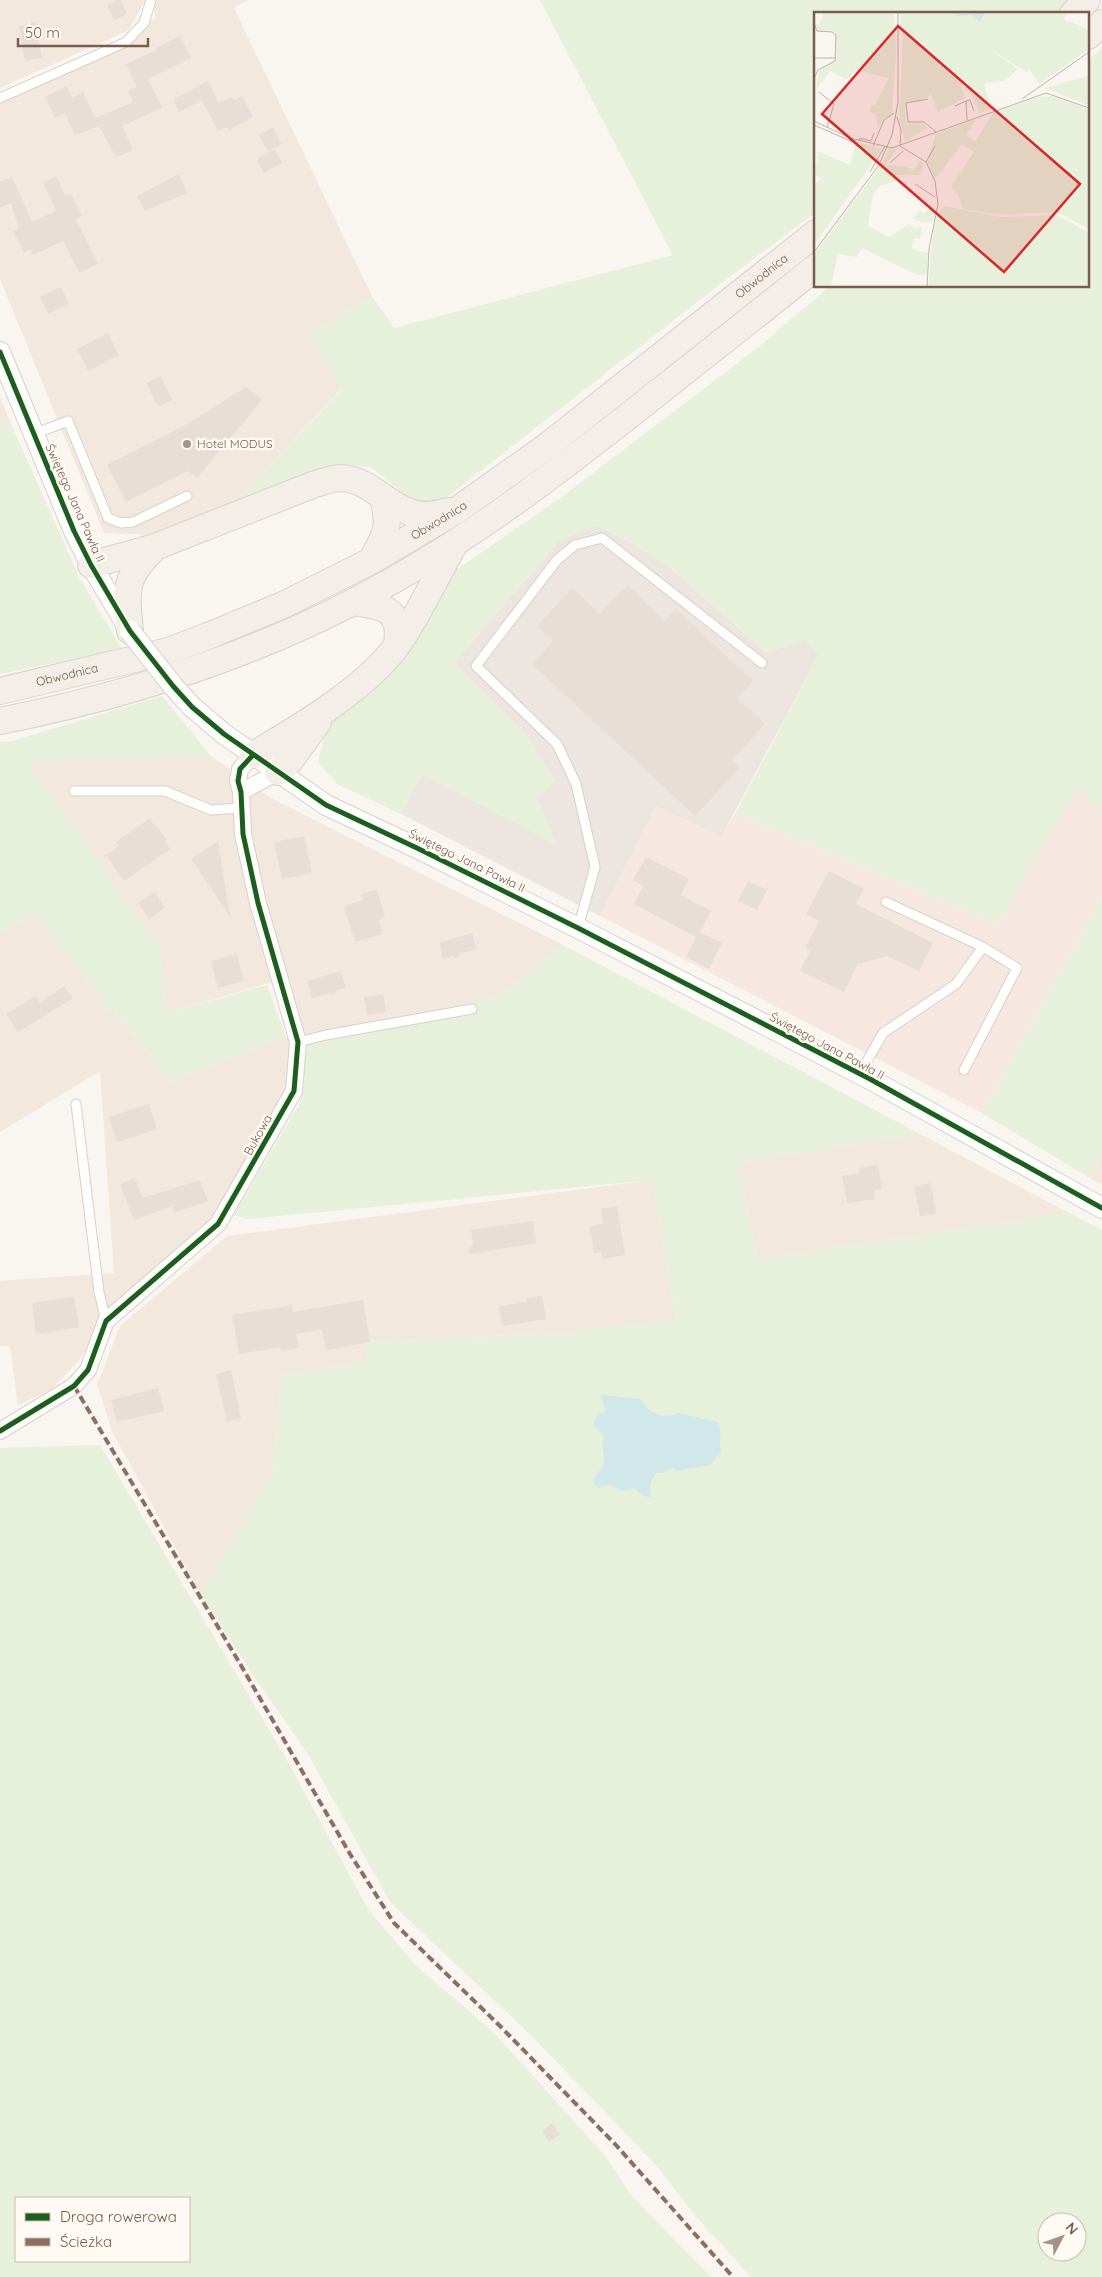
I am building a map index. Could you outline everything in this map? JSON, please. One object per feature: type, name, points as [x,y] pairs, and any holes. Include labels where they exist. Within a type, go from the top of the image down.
[{"type":"main road","points":[[1075,12],[1087,0]]},
{"type":"main road","points":[[1090,34],[1102,23]]},
{"type":"main road","name":"Obwodnica","points":[[0,691],[168,651],[283,605],[371,561],[457,510],[546,446],[814,235]]},
{"type":"main road","points":[[0,722],[92,701],[196,668],[281,635],[353,602],[454,544],[556,473],[814,269]]},
{"type":"main road","points":[[91,565],[155,547],[315,484],[340,478],[357,482],[401,509],[424,515],[457,510]]},
{"type":"main road","points":[[371,561],[386,535],[388,518],[383,498]]},
{"type":"main road","points":[[253,755],[330,706],[379,666],[397,645],[418,614],[454,544]]},
{"type":"main road","points":[[130,631],[126,593],[129,581],[139,563],[155,547]]},
{"type":"main road","points":[[353,602],[380,606],[391,613],[400,630],[397,645]]},
{"type":"main road","points":[[278,772],[289,762],[330,706]]},
{"type":"street","name":"Świętego Jana Pawła II","points":[[0,352],[74,531],[91,565],[130,631],[167,679],[192,707],[253,755],[326,805],[419,848],[578,928],[862,1075],[1102,1208]]},
{"type":"street","name":"Bukowa","points":[[0,1432],[74,1386],[88,1370],[106,1321],[218,1224],[294,1091],[298,1042],[258,903],[243,834],[238,781],[240,769],[253,755]]},
{"type":"street","points":[[240,800],[278,772]]},
{"type":"lane","points":[[0,98],[126,42],[144,23],[151,0]]},
{"type":"lane","points":[[34,434],[68,421],[108,518],[121,523],[132,522],[187,496]]},
{"type":"lane","points":[[578,928],[595,867],[576,784],[557,744],[476,666],[557,560],[574,545],[602,538],[762,663]]},
{"type":"lane","points":[[74,791],[165,791],[211,810],[240,800]]},
{"type":"lane","points":[[886,902],[983,947],[1016,968],[964,1070]]},
{"type":"lane","points":[[862,1075],[883,1032],[956,984],[983,947]]},
{"type":"lane","points":[[298,1042],[326,1035],[472,1009]]},
{"type":"lane","points":[[76,1104],[99,1292],[106,1321]]},
{"type":"shaded area","points":[[0,0],[145,0],[129,30],[0,88]]},
{"type":"shaded area","points":[[151,0],[248,0],[234,8],[372,296],[310,334],[342,388],[237,501],[156,535],[104,533],[0,279],[0,97],[118,42],[156,17]]},
{"type":"shaded area","points":[[0,397],[11,424],[0,430]]},
{"type":"shaded area","points":[[595,525],[627,540],[667,565],[767,653],[805,639],[819,655],[721,837],[656,806],[600,916],[401,814],[422,774],[556,844],[537,797],[555,781],[526,735],[454,663],[559,541]]},
{"type":"shaded area","points":[[212,757],[269,797],[563,945],[500,995],[307,1047],[289,977],[167,1013],[159,946],[27,761]]},
{"type":"shaded area","points":[[1077,789],[1102,810],[1102,897],[982,1113],[600,916],[656,806],[721,837],[735,814],[998,924]]},
{"type":"shaded area","points":[[33,913],[172,1082],[296,1033],[301,1052],[281,1112],[216,1215],[117,1307],[80,1359],[52,1389],[18,1405],[10,1346],[0,1346],[0,1281],[114,1273],[100,1071],[0,1132],[0,934]]},
{"type":"shaded area","points":[[920,1134],[1069,1213],[758,1259],[738,1163]]},
{"type":"shaded area","points":[[1102,1155],[1102,1185],[1088,1177]]},
{"type":"shaded area","points":[[652,1180],[676,1320],[571,1332],[364,1342],[368,1361],[281,1375],[272,1472],[201,1595],[112,1431],[97,1385],[120,1326],[227,1236]]},
{"type":"green space","points":[[540,0],[1071,0],[1058,12],[814,12],[814,214],[715,288],[442,501],[420,502],[404,494],[371,467],[339,466],[237,501],[342,389],[310,334],[372,296],[394,328],[673,255]]},
{"type":"green space","points":[[1102,48],[1102,810],[1077,790],[998,924],[735,814],[819,655],[805,639],[767,653],[667,565],[627,540],[595,525],[559,541],[454,663],[526,735],[555,781],[537,797],[557,845],[422,774],[401,814],[337,784],[318,762],[328,723],[450,574],[559,499],[756,349],[828,288],[1090,288],[1090,59]]},
{"type":"green space","points":[[11,424],[80,579],[122,649],[0,674],[0,430]]},
{"type":"green space","points":[[162,696],[212,757],[28,762],[159,946],[167,1013],[267,985],[286,1037],[172,1082],[114,1011],[101,1011],[104,999],[33,913],[0,934],[0,742],[12,741]]},
{"type":"green space","points":[[1102,897],[1102,1155],[1088,1177],[982,1113]]},
{"type":"green space","points":[[563,945],[920,1134],[738,1163],[758,1259],[1069,1213],[1102,1230],[1102,2277],[751,2277],[693,2213],[656,2165],[531,2035],[390,1902],[309,1756],[201,1595],[272,1472],[281,1375],[368,1361],[364,1342],[571,1332],[676,1319],[652,1180],[248,1219],[234,1215],[300,1103],[307,1047],[500,995]]},
{"type":"green space","points":[[100,1445],[283,1753],[368,1909],[417,1967],[491,2030],[606,2157],[630,2194],[711,2277],[0,2277],[0,1448]]},
{"type":"water","points":[[600,1396],[640,1399],[649,1410],[659,1415],[669,1416],[678,1413],[718,1422],[721,1451],[711,1465],[676,1471],[674,1468],[657,1473],[651,1481],[651,1498],[642,1495],[635,1488],[622,1491],[617,1487],[611,1486],[599,1488],[594,1485],[594,1481],[603,1465],[602,1443],[605,1437],[593,1425],[598,1414],[603,1413],[606,1409]]},
{"type":"building","points":[[121,0],[127,14],[114,20],[107,5]]},
{"type":"building","points":[[35,22],[42,58],[25,61],[19,26]]},
{"type":"building","points":[[180,36],[191,58],[148,79],[162,108],[122,126],[133,150],[116,157],[99,126],[75,135],[65,113],[55,118],[45,97],[66,86],[72,98],[83,92],[96,118],[133,102],[128,91],[137,87],[126,64],[157,50],[156,48]]},
{"type":"building","points":[[208,81],[219,103],[232,97],[234,100],[242,96],[253,117],[229,130],[227,127],[218,131],[202,100],[179,112],[173,100]]},
{"type":"building","points":[[273,127],[282,144],[268,152],[259,135]]},
{"type":"building","points":[[275,149],[282,163],[264,173],[258,162],[259,157]]},
{"type":"building","points":[[179,174],[187,193],[145,211],[137,196]]},
{"type":"building","points":[[56,176],[65,196],[71,194],[82,216],[76,219],[98,264],[79,273],[63,241],[33,255],[31,249],[24,252],[13,231],[19,229],[11,203],[0,208],[0,182],[12,177],[32,222],[56,211],[43,183]]},
{"type":"building","points":[[61,287],[69,304],[48,314],[40,297]]},
{"type":"building","points":[[108,333],[119,355],[88,371],[77,349]]},
{"type":"building","points":[[161,376],[172,400],[158,407],[146,383]]},
{"type":"building","name":"Hotel MODUS","points":[[246,387],[263,399],[197,478],[188,471],[126,502],[107,465],[189,423]]},
{"type":"building","points":[[627,585],[665,621],[676,609],[753,681],[737,698],[765,724],[732,760],[740,768],[695,816],[532,664],[553,641],[537,626],[572,588],[600,614]]},
{"type":"building","points":[[149,819],[166,838],[165,842],[170,849],[124,881],[106,855],[119,846],[116,842]]},
{"type":"building","points":[[304,836],[312,873],[282,879],[274,842]]},
{"type":"building","points":[[218,841],[230,916],[191,859]]},
{"type":"building","points":[[646,857],[689,879],[681,895],[711,911],[700,932],[722,943],[709,969],[686,957],[696,937],[634,904],[643,886],[633,880]]},
{"type":"building","points":[[829,871],[864,889],[856,904],[933,943],[919,971],[887,956],[858,964],[844,992],[800,971],[810,951],[805,948],[819,921],[806,914]]},
{"type":"building","points":[[748,881],[767,890],[757,910],[738,901]]},
{"type":"building","points":[[377,890],[385,918],[379,920],[383,934],[355,942],[344,906],[363,900],[361,894]]},
{"type":"building","points":[[155,892],[165,908],[149,919],[138,903]]},
{"type":"building","points":[[472,933],[477,949],[459,954],[457,959],[453,956],[443,959],[439,943]]},
{"type":"building","points":[[237,954],[244,981],[218,988],[211,961]]},
{"type":"building","points":[[341,971],[346,988],[337,990],[334,995],[329,993],[312,998],[307,981]]},
{"type":"building","points":[[64,986],[73,998],[18,1032],[6,1014],[36,996],[40,1003]]},
{"type":"building","points":[[383,994],[386,1012],[367,1015],[364,997]]},
{"type":"building","points":[[149,1104],[157,1129],[117,1142],[109,1117]]},
{"type":"building","points":[[878,1165],[882,1189],[874,1190],[875,1199],[847,1203],[842,1176],[860,1173],[859,1168]]},
{"type":"building","points":[[135,1178],[143,1198],[200,1180],[208,1201],[174,1213],[172,1206],[134,1220],[120,1184]]},
{"type":"building","points":[[931,1183],[936,1214],[920,1216],[914,1186]]},
{"type":"building","points":[[617,1206],[625,1255],[602,1259],[601,1252],[594,1253],[590,1226],[603,1224],[601,1209]]},
{"type":"building","points":[[533,1221],[536,1243],[468,1254],[473,1242],[471,1230]]},
{"type":"building","points":[[542,1296],[546,1319],[502,1326],[499,1306],[527,1302],[526,1298]]},
{"type":"building","points":[[74,1297],[79,1327],[36,1334],[32,1303]]},
{"type":"building","points":[[363,1300],[370,1342],[326,1350],[322,1329],[296,1334],[299,1348],[281,1351],[280,1347],[239,1354],[232,1315],[292,1305],[293,1312]]},
{"type":"building","points":[[231,1370],[241,1418],[227,1422],[216,1374]]},
{"type":"building","points":[[158,1388],[164,1411],[117,1422],[111,1400]]},
{"type":"building","points":[[552,2123],[560,2134],[549,2142],[542,2131]]},
{"type":"marked path","points":[[74,1386],[239,1662],[350,1854],[394,1923],[500,2026],[615,2144],[733,2277]]},
{"type":"cycle path","points":[[0,352],[74,531],[91,565],[130,631],[173,686],[192,707],[224,734],[326,805],[578,928],[870,1079],[1102,1208]]},
{"type":"cycle path","points":[[0,1431],[74,1386],[88,1370],[106,1321],[218,1224],[294,1091],[298,1042],[258,903],[243,834],[241,792],[238,781],[240,769],[253,755]]},
{"type":"place","name":"Hotel MODUS","points":[[187,444]]}]
